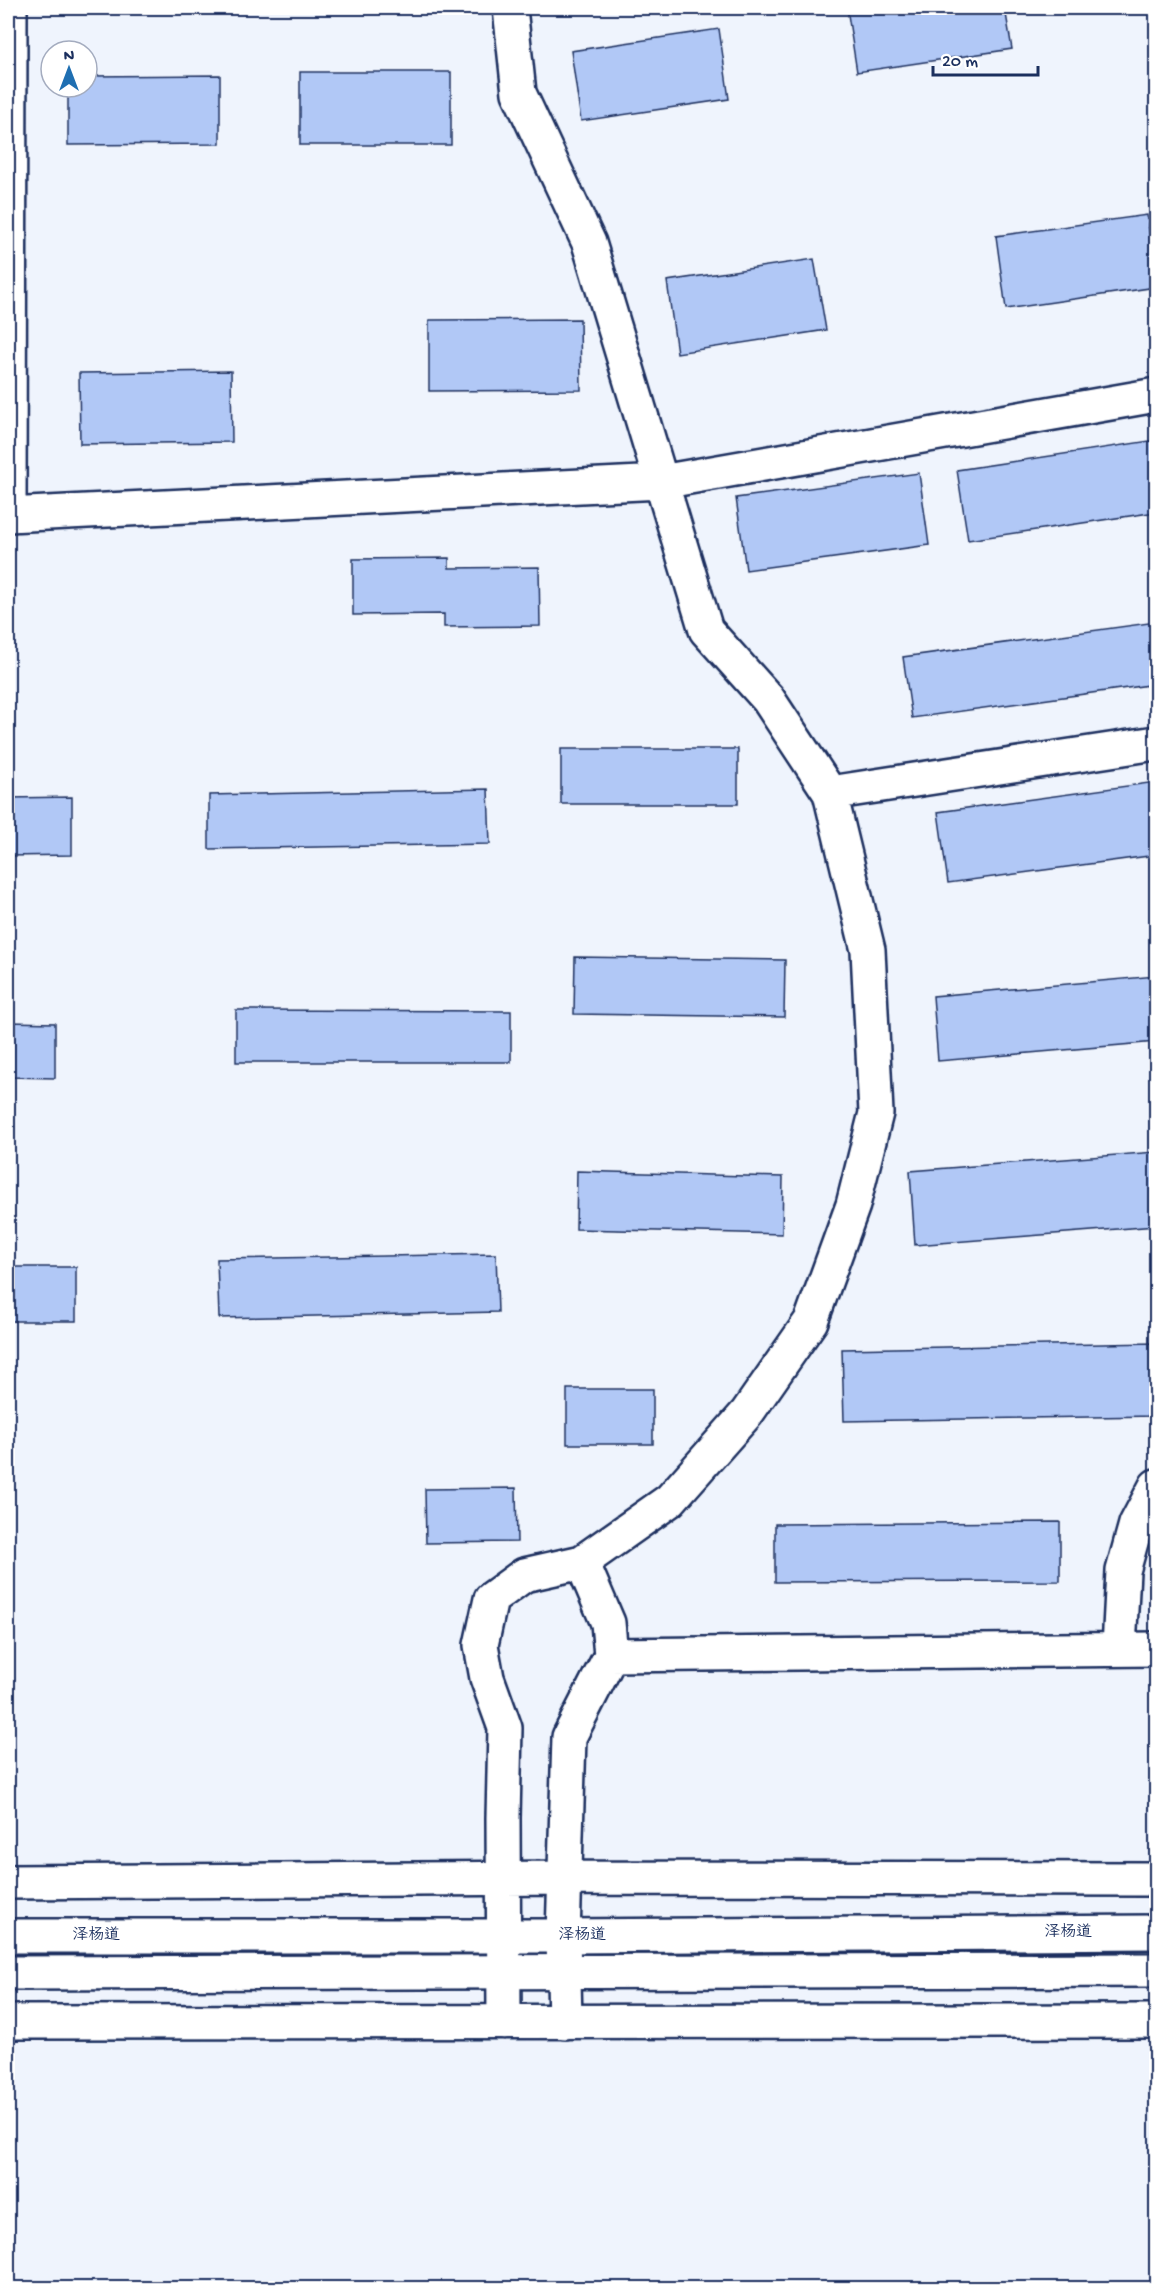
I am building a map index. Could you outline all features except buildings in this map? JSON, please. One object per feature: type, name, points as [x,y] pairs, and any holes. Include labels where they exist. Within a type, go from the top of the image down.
[{"type":"street","points":[[10,8],[8,515],[661,482],[1156,395]]},
{"type":"street","points":[[504,2022],[505,1728],[487,1678],[481,1646],[491,1599],[524,1575],[582,1562],[670,1500],[747,1413],[811,1321],[853,1205],[876,1113],[868,950],[830,793],[768,699],[706,630],[589,243],[519,93],[510,8]]},
{"type":"street","points":[[830,793],[1156,743]]},
{"type":"street","points":[[1119,1648],[1123,1571],[1136,1524],[1156,1486]]},
{"type":"street","points":[[565,2022],[563,1936],[569,1737],[611,1655],[608,1623],[582,1562]]},
{"type":"street","points":[[611,1655],[1156,1649]]},
{"type":"street","points":[[8,1882],[565,1878],[1156,1879]]},
{"type":"street","name":"泽杨道","points":[[8,1936],[563,1936],[1156,1932]]},
{"type":"street","points":[[8,1973],[1156,1970]]},
{"type":"street","points":[[8,2022],[1156,2021]]}]
